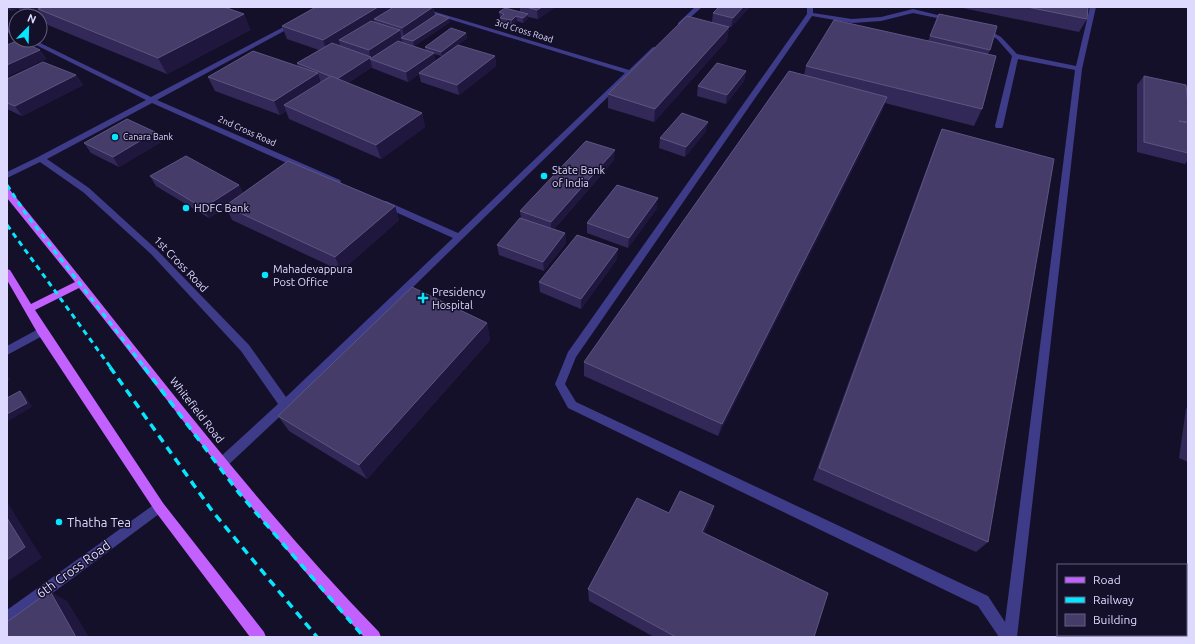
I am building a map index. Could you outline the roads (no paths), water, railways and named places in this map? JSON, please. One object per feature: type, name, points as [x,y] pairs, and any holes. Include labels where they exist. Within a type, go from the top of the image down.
[{"type":"main road","name":"Whitefield Road","points":[[7,192],[81,283],[222,463],[328,589],[374,637]]},
{"type":"main road","points":[[7,272],[42,331],[159,507],[257,636]]},
{"type":"main road","points":[[29,309],[81,283]]},
{"type":"street","name":"3rd Cross Road","points":[[413,7],[629,72]]},
{"type":"street","points":[[676,29],[699,7]]},
{"type":"street","points":[[1009,637],[1079,69],[1093,7]]},
{"type":"street","points":[[956,20],[913,9],[881,19],[852,21],[810,10],[572,355],[560,384],[572,405],[983,601],[1009,637]]},
{"type":"street","points":[[7,175],[41,159],[304,18]]},
{"type":"street","points":[[976,26],[999,38],[1015,56],[1079,69]]},
{"type":"street","points":[[222,463],[285,405],[658,45]]},
{"type":"street","name":"2nd Cross Road","points":[[45,48],[152,100],[345,186]]},
{"type":"street","points":[[999,126],[1015,56]]},
{"type":"street","name":"1st Cross Road","points":[[41,159],[86,190],[154,252],[245,348],[285,405]]},
{"type":"street","points":[[374,199],[459,237]]},
{"type":"street","points":[[7,351],[42,331]]},
{"type":"street","name":"6th Cross Road","points":[[7,618],[159,507]]},
{"type":"railway","points":[[7,185],[26,214],[145,368]]},
{"type":"railway","points":[[7,225],[111,368]]},
{"type":"railway","points":[[110,367],[213,512],[317,637]]},
{"type":"railway","points":[[144,367],[239,493],[364,637]]},
{"type":"place","name":"Canara Bank","points":[[115,137]]},
{"type":"place","name":"State Bank of India","points":[[544,176]]},
{"type":"place","name":"HDFC Bank","points":[[186,208]]},
{"type":"place","name":"Mahadevappura Post Office","points":[[265,275]]},
{"type":"place","name":"Presidency Hospital","points":[[423,298]]},
{"type":"place","name":"Thatha Tea","points":[[59,522]]}]
